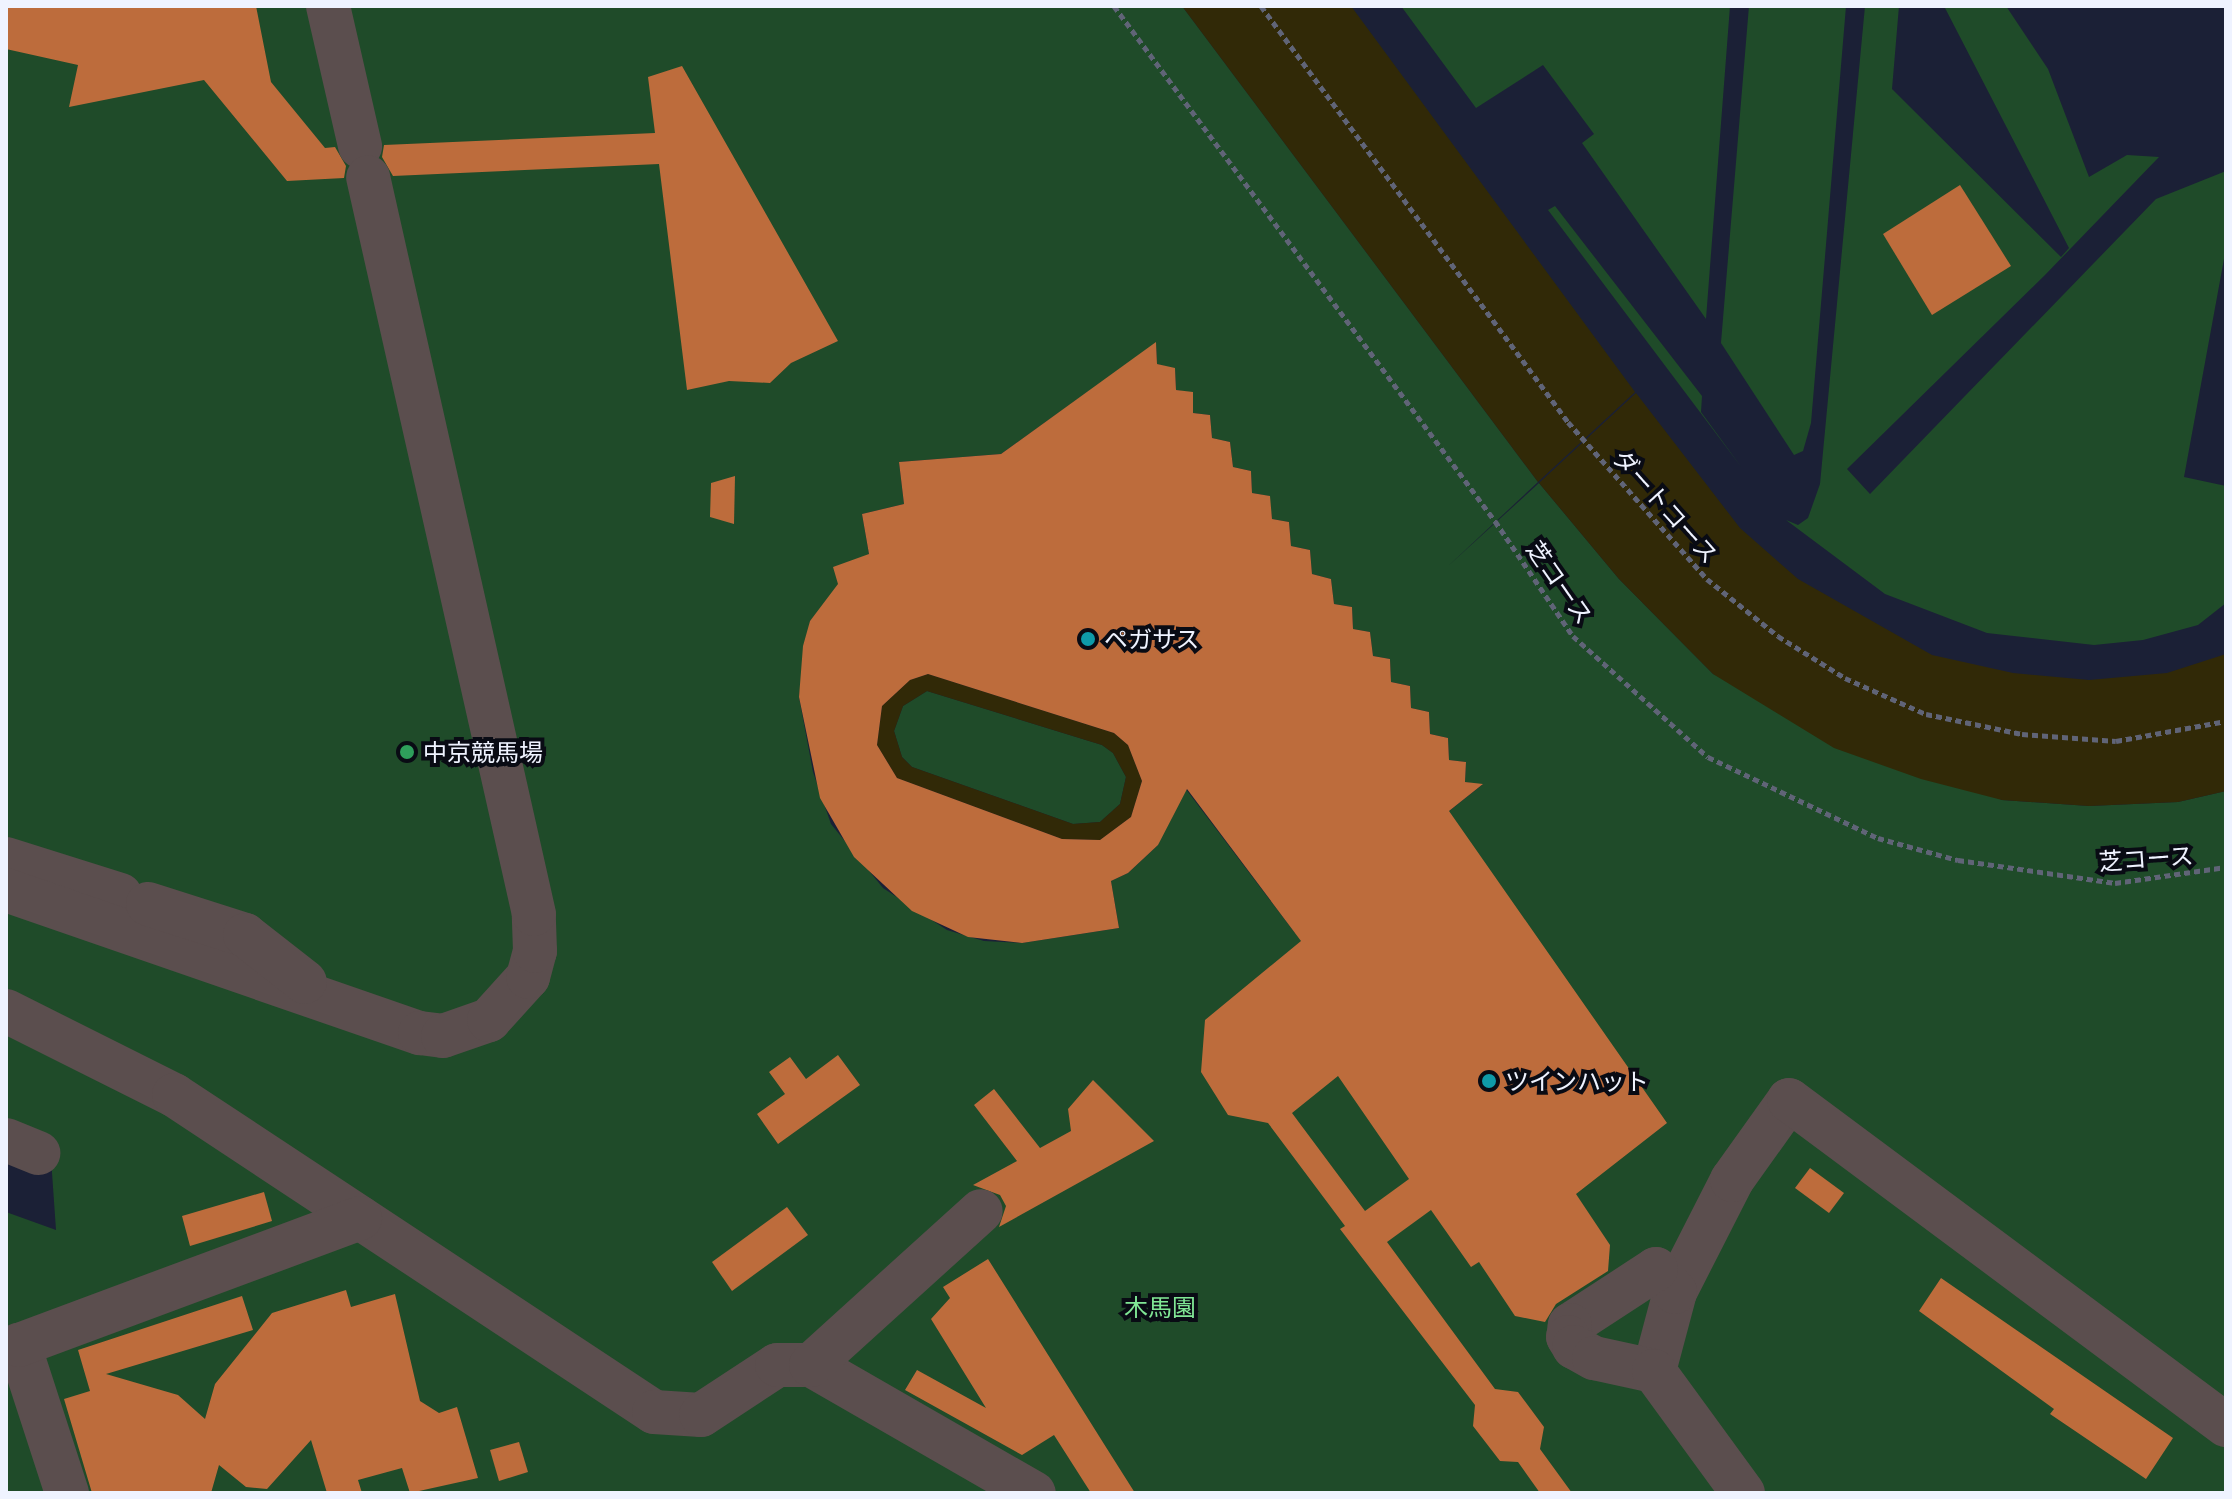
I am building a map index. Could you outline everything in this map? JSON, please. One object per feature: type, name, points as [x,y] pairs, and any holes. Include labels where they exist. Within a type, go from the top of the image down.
[{"type":"street","points":[[16,896],[420,1033],[461,1032],[489,1020],[528,977],[535,951],[534,914],[328,6]]},
{"type":"street","points":[[6,859],[245,935],[333,1004]]},
{"type":"street","points":[[6,1011],[174,1095],[654,1412],[701,1415],[777,1365],[811,1365],[1034,1493]]},
{"type":"street","points":[[1654,1371],[1675,1292],[1732,1180],[1789,1100],[2226,1425]]},
{"type":"street","points":[[811,1365],[981,1211]]},
{"type":"street","points":[[67,1493],[19,1345],[360,1218]]},
{"type":"street","points":[[1675,1292],[1656,1269],[1570,1325],[1568,1337],[1574,1347],[1594,1358],[1654,1371],[1743,1493]]},
{"type":"path","name":"芝コース","points":[[1114,6],[1495,521],[1573,636],[1708,757],[1878,838],[1958,860],[2115,883],[2226,867]]},
{"type":"path","name":"ダートコース","points":[[1261,6],[1568,422],[1707,579],[1778,636],[1845,678],[1926,714],[2022,734],[2116,741],[2226,721]]},
{"type":"green space","name":"中京競馬場","points":[[6,6],[1182,6],[1538,482],[1446,568],[1539,483],[1619,579],[1713,674],[2002,800],[2089,806],[2178,802],[2226,791],[2226,1493],[6,1493],[6,1212],[56,1230],[50,1144],[6,1132]],"holes":[[[1156,343],[1157,364],[1175,369],[1176,390],[1193,393],[1193,413],[1210,415],[1212,438],[1230,442],[1233,467],[1251,471],[1252,493],[1269,496],[1272,519],[1289,522],[1291,546],[1310,550],[1312,574],[1331,579],[1334,604],[1352,607],[1353,629],[1370,632],[1373,656],[1390,659],[1391,682],[1410,686],[1411,708],[1429,712],[1430,734],[1448,738],[1449,760],[1466,762],[1465,782],[1482,785],[1295,933],[1176,776],[1158,845],[1128,873],[1111,881],[1119,928],[1022,943],[984,941],[947,930],[883,888],[831,824],[813,772],[799,697],[810,621],[869,554],[862,514],[904,504],[899,462],[1001,454]]]},
{"type":"green space","points":[[1401,6],[1730,6],[1706,319],[1582,143],[1594,134],[1543,65],[1476,108]]},
{"type":"green space","points":[[1749,6],[1846,6],[1811,423],[1803,451],[1794,455],[1721,343]]},
{"type":"green space","points":[[1865,6],[1899,6],[1892,89],[2061,257],[2069,248],[1944,6],[2006,6],[2048,69],[2089,177],[2127,155],[2159,157],[2045,275],[1847,469],[1870,494],[2156,199],[2226,171],[2226,248],[2184,477],[2226,486],[2226,603],[2198,625],[2143,640],[2094,645],[1987,633],[1885,594],[1786,520],[1798,525],[1808,518],[1820,484]]},
{"type":"green space","points":[[1555,206],[1702,396],[1701,412],[1742,468],[1548,210]]},
{"type":"green space","points":[[927,691],[1102,745],[1113,753],[1126,777],[1120,804],[1100,822],[1073,824],[912,767],[902,757],[894,731],[903,706]]},
{"type":"sand","points":[[1182,6],[1351,6],[1635,392],[1538,482]]},
{"type":"sand","points":[[1636,393],[1740,528],[1798,579],[1932,655],[2013,673],[2089,680],[2167,673],[2226,654],[2226,791],[2178,802],[2089,806],[2002,800],[1921,779],[1834,748],[1713,674],[1619,579],[1539,483]]},
{"type":"sand","points":[[928,674],[1114,733],[1128,745],[1142,781],[1131,817],[1100,840],[1062,839],[897,778],[877,745],[882,706],[910,680]],"holes":[[[927,691],[1102,745],[1113,753],[1126,777],[1120,804],[1100,822],[1073,824],[912,767],[902,757],[894,731],[903,706]]]},
{"type":"building","points":[[6,6],[256,6],[271,82],[325,148],[335,147],[346,166],[344,178],[287,181],[204,80],[69,107],[78,65],[6,49]]},
{"type":"building","points":[[682,66],[838,341],[791,363],[770,383],[729,381],[687,390],[659,164],[393,176],[382,157],[384,145],[655,133],[648,77]]},
{"type":"building","points":[[1960,185],[2011,266],[1932,315],[1883,234]]},
{"type":"building","name":"ペガサス","points":[[1156,342],[1157,364],[1175,368],[1176,390],[1193,392],[1193,413],[1210,415],[1212,438],[1230,442],[1233,467],[1251,471],[1252,493],[1270,496],[1272,519],[1289,522],[1291,546],[1310,550],[1312,574],[1331,579],[1334,604],[1352,607],[1353,629],[1370,632],[1373,656],[1390,659],[1391,682],[1410,686],[1411,708],[1429,712],[1430,734],[1448,738],[1449,760],[1466,762],[1465,782],[1483,784],[1449,811],[1667,1123],[1576,1194],[1610,1245],[1608,1271],[1556,1304],[1545,1322],[1515,1316],[1479,1262],[1471,1267],[1431,1210],[1387,1242],[1495,1389],[1518,1392],[1544,1427],[1540,1449],[1572,1493],[1540,1493],[1518,1462],[1500,1461],[1473,1426],[1475,1405],[1340,1229],[1345,1226],[1268,1123],[1228,1115],[1201,1072],[1205,1020],[1301,941],[1187,789],[1158,845],[1128,873],[1111,881],[1119,928],[1022,943],[968,937],[912,911],[854,857],[820,798],[799,697],[803,646],[810,621],[838,584],[833,567],[869,554],[862,514],[904,504],[899,462],[1001,454]],"holes":[[[928,674],[1114,733],[1128,745],[1142,781],[1131,817],[1100,840],[1062,839],[897,778],[877,745],[882,706],[910,680]],[[1338,1076],[1409,1179],[1365,1211],[1292,1113]]]},
{"type":"building","points":[[735,476],[734,524],[710,517],[711,483]]},
{"type":"building","points":[[838,1055],[860,1085],[778,1144],[757,1114],[785,1094],[769,1072],[790,1057],[806,1079]]},
{"type":"building","points":[[1093,1080],[1154,1141],[999,1227],[1006,1206],[1000,1195],[973,1185],[1017,1161],[974,1105],[994,1089],[1040,1148],[1071,1131],[1068,1109]]},
{"type":"building","points":[[1810,1168],[1844,1193],[1829,1213],[1795,1188]]},
{"type":"building","points":[[264,1192],[272,1221],[190,1246],[182,1216]]},
{"type":"building","points":[[787,1207],[808,1235],[732,1291],[712,1262]]},
{"type":"building","points":[[988,1259],[1135,1493],[1091,1493],[1054,1435],[1022,1455],[905,1390],[917,1370],[986,1408],[931,1319],[950,1298],[943,1287]]},
{"type":"building","points":[[1941,1278],[2173,1438],[2146,1479],[2050,1414],[2054,1409],[1919,1311]]},
{"type":"building","points":[[346,1290],[351,1307],[395,1294],[420,1401],[439,1413],[457,1407],[478,1478],[410,1493],[402,1468],[358,1480],[362,1493],[327,1493],[311,1440],[267,1489],[246,1487],[219,1465],[211,1493],[92,1493],[64,1399],[90,1391],[78,1350],[242,1296],[253,1330],[106,1374],[178,1395],[205,1419],[215,1384],[272,1313]]},
{"type":"building","points":[[519,1442],[528,1472],[499,1481],[490,1450]]},
{"type":"place","name":"ペガサス","points":[[1088,639]]},
{"type":"place","name":"中京競馬場","points":[[407,752]]},
{"type":"place","name":"ツインハット","points":[[1489,1081]]},
{"type":"park label","name":"木馬園","points":[[1160,1307]]}]
